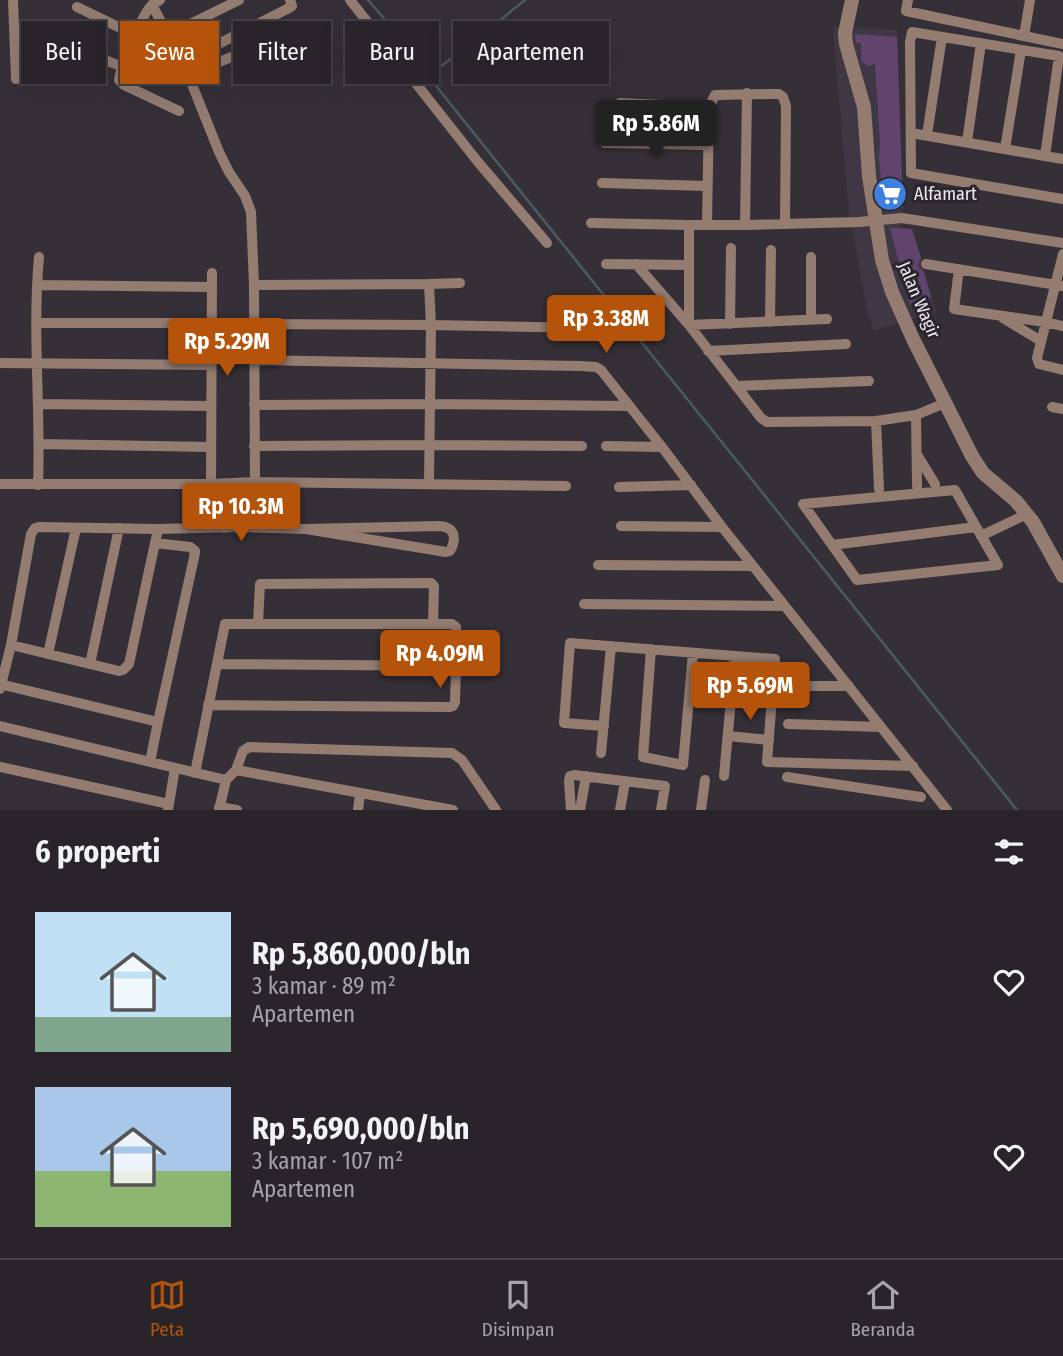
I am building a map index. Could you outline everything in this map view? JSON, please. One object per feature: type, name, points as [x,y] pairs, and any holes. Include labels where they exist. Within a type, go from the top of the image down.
[{"type":"street","points":[[13,0],[16,79]]},
{"type":"street","points":[[196,21],[239,0]]},
{"type":"street","points":[[219,44],[289,8],[292,6],[290,0]]},
{"type":"street","points":[[350,0],[478,162],[547,243]]},
{"type":"street","name":"Jalan Wagir","points":[[852,0],[845,33],[846,44],[864,107],[875,220],[882,260],[892,292],[945,403],[983,473],[1027,514],[1063,576]]},
{"type":"street","points":[[908,0],[906,12],[1063,44]]},
{"type":"street","points":[[1024,36],[1030,0]]},
{"type":"street","points":[[156,2],[163,21]]},
{"type":"street","points":[[144,21],[156,2]]},
{"type":"street","points":[[77,7],[120,28]]},
{"type":"street","points":[[1045,156],[1059,56],[912,32],[911,173],[1063,199]]},
{"type":"street","points":[[927,135],[942,37]]},
{"type":"street","points":[[967,142],[981,43]]},
{"type":"street","points":[[1005,149],[1021,50]]},
{"type":"street","points":[[219,62],[231,57]]},
{"type":"street","points":[[122,84],[178,111]]},
{"type":"street","points":[[191,84],[219,152],[245,196],[251,212],[255,482]]},
{"type":"street","points":[[707,225],[709,107],[715,95],[747,93],[779,94],[785,100],[785,224]]},
{"type":"street","points":[[745,225],[747,93]]},
{"type":"street","points":[[707,145],[611,143],[620,103],[709,107]]},
{"type":"street","points":[[911,133],[1063,159]]},
{"type":"street","points":[[602,183],[707,186]]},
{"type":"street","points":[[591,223],[745,225],[902,218],[1063,243]]},
{"type":"street","points":[[689,225],[689,326]]},
{"type":"street","points":[[730,324],[731,248]]},
{"type":"street","points":[[770,322],[771,250]]},
{"type":"street","points":[[1063,254],[1059,285],[1045,322],[1037,358],[1039,365],[1063,370]]},
{"type":"street","points":[[38,485],[39,257]]},
{"type":"street","points":[[811,257],[811,320]]},
{"type":"street","points":[[606,264],[689,265]]},
{"type":"street","points":[[636,264],[767,422],[876,421],[916,415],[945,403]]},
{"type":"street","points":[[926,264],[1059,285]]},
{"type":"street","points":[[959,269],[954,309],[1063,326]]},
{"type":"street","points":[[211,484],[212,273]]},
{"type":"street","points":[[429,284],[429,484]]},
{"type":"street","points":[[254,285],[460,284]]},
{"type":"street","points":[[37,285],[212,287]]},
{"type":"street","points":[[998,315],[1041,341]]},
{"type":"street","points":[[689,326],[827,319]]},
{"type":"street","points":[[37,323],[212,323]]},
{"type":"street","points":[[254,324],[586,328]]},
{"type":"street","points":[[708,351],[846,344]]},
{"type":"street","points":[[255,360],[596,368],[604,373],[722,527],[947,810]]},
{"type":"street","points":[[0,363],[211,365]]},
{"type":"street","points":[[736,386],[869,381]]},
{"type":"street","points":[[39,404],[211,406]]},
{"type":"street","points":[[254,405],[629,406]]},
{"type":"street","points":[[916,415],[917,486]]},
{"type":"street","points":[[876,421],[879,489]]},
{"type":"street","points":[[39,444],[211,447]]},
{"type":"street","points":[[254,446],[583,446]]},
{"type":"street","points":[[606,446],[662,447]]},
{"type":"street","points":[[916,454],[935,484]]},
{"type":"street","points":[[0,484],[255,482],[566,486]]},
{"type":"street","points":[[230,528],[238,483]]},
{"type":"street","points":[[226,484],[230,528]]},
{"type":"street","points":[[619,487],[691,485]]},
{"type":"street","points":[[955,490],[978,531],[998,565],[857,580],[803,504],[955,490]]},
{"type":"street","points":[[832,545],[978,531],[1027,514]]},
{"type":"street","points":[[621,526],[722,527]]},
{"type":"street","points":[[158,722],[0,686],[11,645],[31,534],[35,528],[448,527],[453,533],[453,542],[450,551],[446,552],[306,529]]},
{"type":"street","points":[[48,654],[76,528]]},
{"type":"street","points":[[90,664],[119,528]]},
{"type":"street","points":[[11,645],[119,671],[127,668],[158,529]]},
{"type":"street","points":[[150,762],[195,554],[190,547],[155,543]]},
{"type":"street","points":[[598,565],[753,566]]},
{"type":"street","points":[[258,623],[259,585],[262,583],[431,583],[434,586],[433,624]]},
{"type":"street","points":[[584,604],[785,606]]},
{"type":"street","points":[[195,773],[208,705],[225,624],[452,624],[456,627],[455,705],[450,707],[208,705]]},
{"type":"street","points":[[604,726],[564,723],[570,643],[775,659],[767,762],[914,766]]},
{"type":"street","points":[[601,753],[611,646]]},
{"type":"street","points":[[651,649],[643,757],[683,765],[693,653]]},
{"type":"street","points":[[724,776],[735,656]]},
{"type":"street","points":[[217,664],[456,666]]},
{"type":"street","points":[[796,686],[849,686]]},
{"type":"street","points":[[788,724],[881,727]]},
{"type":"street","points":[[0,726],[226,780]]},
{"type":"street","points":[[728,736],[769,740]]},
{"type":"street","points":[[237,810],[219,808],[226,780],[236,771],[243,751],[249,747],[456,754],[496,810]]},
{"type":"street","points":[[0,767],[169,807],[175,768]]},
{"type":"street","points":[[236,771],[453,810]]},
{"type":"street","points":[[661,810],[667,773]]},
{"type":"street","points":[[571,810],[569,778],[574,775],[665,786]]},
{"type":"street","points":[[580,810],[586,776]]},
{"type":"street","points":[[787,776],[921,797]]},
{"type":"street","points":[[701,810],[705,780]]},
{"type":"street","points":[[620,810],[625,782]]},
{"type":"street","points":[[917,810],[926,782]]},
{"type":"street","points":[[358,810],[360,793]]},
{"type":"shaded area","points":[[833,26],[897,30],[903,208],[901,228],[912,229],[936,312],[874,331],[868,315],[849,212]]},
{"type":"building","points":[[855,34],[897,37],[903,208],[883,202],[875,64],[868,66],[861,61],[861,43],[856,43]]},
{"type":"building","points":[[890,228],[912,229],[921,258],[918,266],[924,272],[931,297],[910,304]]},
{"type":"waterway","points":[[368,0],[406,44],[428,76],[1017,810]]},
{"type":"waterway","points":[[439,68],[525,0]]},
{"type":"place","name":"Alfamart","points":[[890,194]]}]
